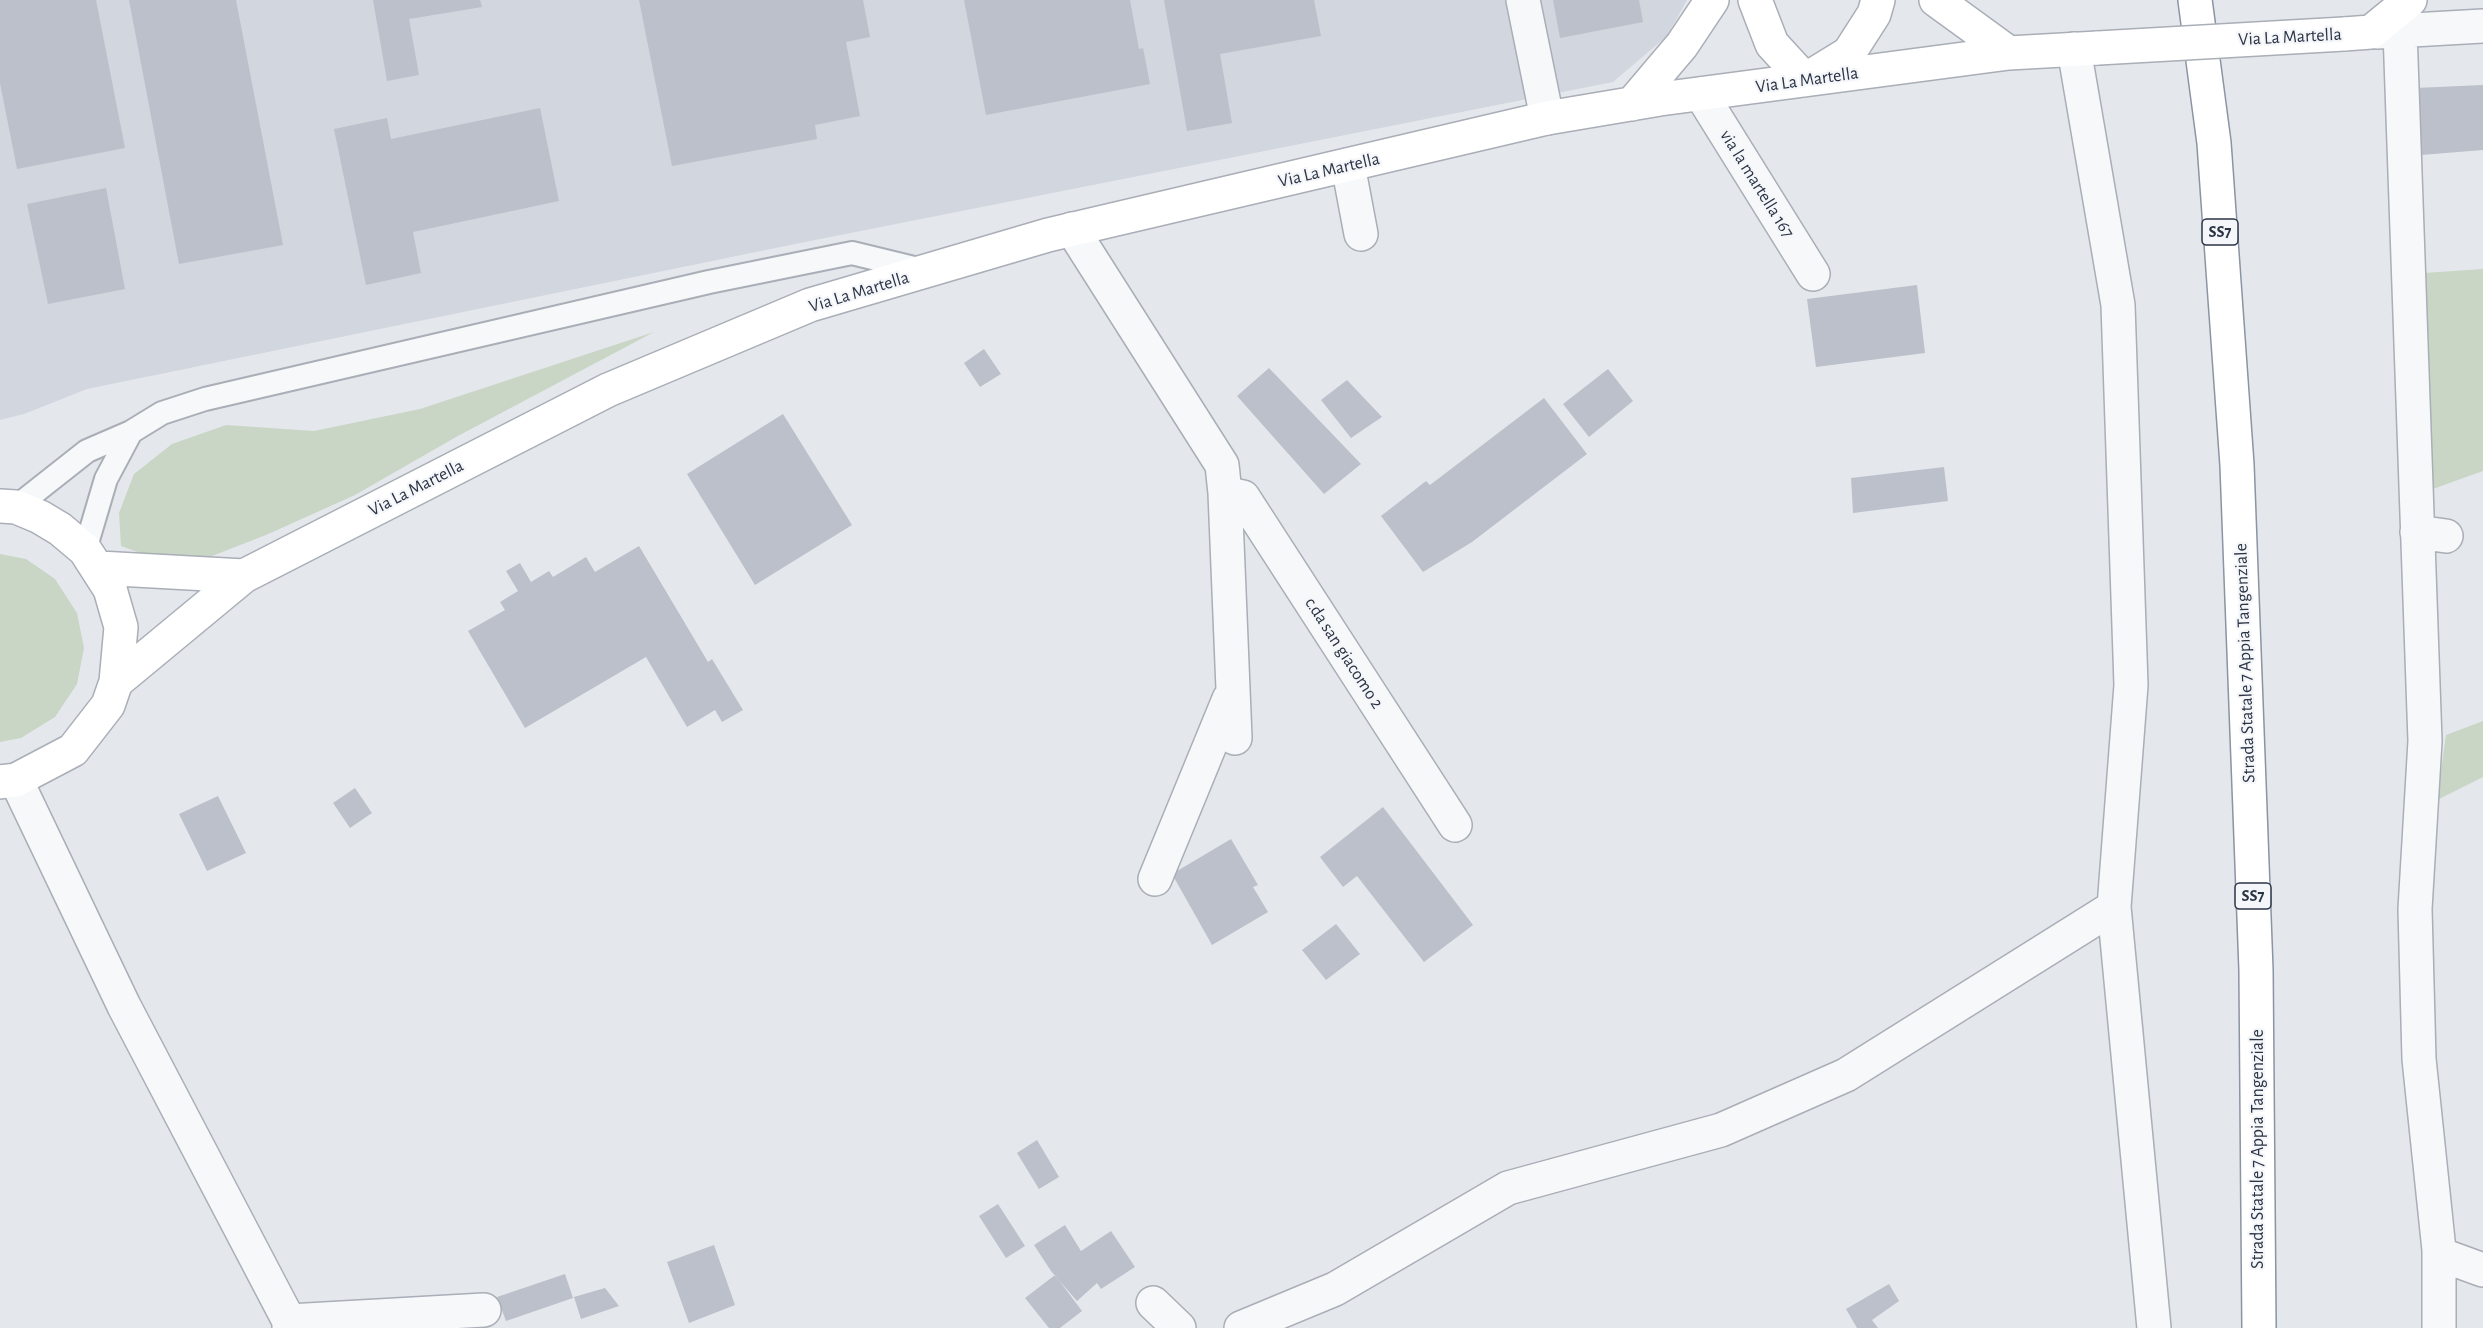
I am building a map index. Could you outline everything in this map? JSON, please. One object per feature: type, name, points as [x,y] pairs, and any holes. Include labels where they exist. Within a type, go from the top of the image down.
[{"type":"main road","points":[[1632,104],[1682,45],[1712,0]]},
{"type":"main road","points":[[1755,0],[1772,44],[1805,80],[1849,53],[1874,14],[1878,0]]},
{"type":"main road","points":[[1936,0],[2009,53]]},
{"type":"main road","name":"Strada Statale 7 Appia Tangenziale","points":[[2195,0],[2214,143],[2237,465],[2256,970],[2259,1328]]},
{"type":"main road","points":[[2371,32],[2410,0]]},
{"type":"main road","name":"Via La Martella","points":[[116,682],[244,576],[608,390],[810,305],[1072,229],[1547,118],[1632,104],[2009,53],[2371,32]]},
{"type":"main road","points":[[5,504],[60,529],[92,559],[110,589],[121,627],[116,682],[108,705],[73,750],[8,781]]},
{"type":"main road","points":[[92,559],[244,576]]},
{"type":"street","points":[[1523,0],[1547,118]]},
{"type":"street","name":"Via La Martella","points":[[2371,32],[2483,26]]},
{"type":"street","points":[[2371,32],[2431,534],[2425,741],[2415,909],[2419,1036],[2439,1254],[2439,1328]]},
{"type":"street","points":[[2086,49],[2118,304],[2131,685],[2114,907],[2154,1328]]},
{"type":"street","name":"via la martella 167","points":[[1701,94],[1813,274]]},
{"type":"street","name":"Via La Martella","points":[[1348,165],[1361,234]]},
{"type":"street","points":[[1072,229],[1222,465],[1235,738]]},
{"type":"street","name":"c.da san giacomo 2","points":[[1225,493],[1243,497],[1455,825]]},
{"type":"street","points":[[1155,879],[1233,689]]},
{"type":"street","points":[[8,781],[289,1324],[484,1310]]},
{"type":"street","points":[[1241,1328],[1335,1289],[1508,1188],[1721,1130],[1846,1075],[2114,907]]},
{"type":"street","points":[[2439,1254],[2483,1270]]},
{"type":"street","points":[[1153,1303],[1179,1328]]},
{"type":"lane","points":[[5,504],[87,451],[131,432],[162,413],[205,399],[709,282],[852,254],[928,271]]},
{"type":"lane","points":[[92,559],[106,479],[131,432]]},
{"type":"shaded area","points":[[0,0],[1687,0],[1667,36],[1613,82],[800,243],[87,389],[24,414],[0,420]]},
{"type":"green space","points":[[2483,269],[2483,471],[2416,495],[2424,273]]},
{"type":"green space","points":[[654,332],[456,437],[355,495],[266,535],[212,556],[165,562],[121,546],[119,513],[134,474],[172,444],[226,425],[314,431],[420,409]]},
{"type":"green space","points":[[0,554],[26,559],[55,579],[77,613],[84,648],[77,684],[55,717],[21,738],[0,742]]},
{"type":"green space","points":[[2483,721],[2483,777],[2437,800],[2446,735]]},
{"type":"building","points":[[0,0],[96,0],[125,148],[17,169],[0,83]]},
{"type":"building","points":[[129,0],[236,0],[283,245],[179,264]]},
{"type":"building","points":[[373,0],[480,0],[482,7],[409,19],[419,75],[387,81]]},
{"type":"building","points":[[639,0],[863,0],[870,37],[846,42],[860,116],[815,125],[817,139],[672,166]]},
{"type":"building","points":[[964,0],[1130,0],[1139,49],[1143,48],[1150,84],[986,115]]},
{"type":"building","points":[[1164,0],[1314,0],[1321,36],[1220,54],[1232,123],[1187,131]]},
{"type":"building","points":[[1553,0],[1639,0],[1643,22],[1560,38]]},
{"type":"building","points":[[2483,85],[2483,150],[2421,155],[2415,88]]},
{"type":"building","points":[[540,108],[559,201],[413,232],[421,273],[366,285],[334,129],[387,118],[391,139]]},
{"type":"building","points":[[106,188],[125,289],[48,304],[27,204]]},
{"type":"building","points":[[1917,285],[1925,353],[1816,367],[1807,299]]},
{"type":"building","points":[[984,349],[1001,374],[980,387],[964,363]]},
{"type":"building","points":[[1269,368],[1361,464],[1324,494],[1237,396]]},
{"type":"building","points":[[1608,369],[1633,401],[1589,437],[1563,404]]},
{"type":"building","points":[[1347,380],[1382,417],[1351,438],[1321,400]]},
{"type":"building","points":[[1544,398],[1587,454],[1472,542],[1423,572],[1381,516],[1426,481],[1430,485]]},
{"type":"building","points":[[783,414],[852,525],[755,585],[687,474]]},
{"type":"building","points":[[1944,467],[1948,501],[1853,513],[1851,478]]},
{"type":"building","points":[[639,546],[708,662],[712,659],[743,710],[722,722],[715,710],[687,727],[646,657],[525,728],[468,631],[505,610],[500,602],[518,591],[506,571],[520,563],[531,582],[549,571],[553,577],[586,557],[595,572]]},
{"type":"building","points":[[355,788],[372,813],[350,828],[333,803]]},
{"type":"building","points":[[218,796],[246,853],[207,871],[179,814]]},
{"type":"building","points":[[1383,807],[1473,925],[1424,962],[1357,876],[1343,887],[1320,857]]},
{"type":"building","points":[[1231,839],[1258,885],[1253,887],[1268,912],[1212,945],[1172,874]]},
{"type":"building","points":[[1336,924],[1360,954],[1326,980],[1302,950]]},
{"type":"building","points":[[1037,1140],[1059,1177],[1039,1189],[1017,1153]]},
{"type":"building","points":[[998,1204],[1025,1246],[1006,1258],[979,1216]]},
{"type":"building","points":[[1065,1225],[1081,1251],[1111,1231],[1135,1267],[1101,1289],[1097,1283],[1077,1301],[1051,1271],[1034,1245]]},
{"type":"building","points":[[714,1245],[735,1305],[689,1323],[667,1262]]},
{"type":"building","points":[[565,1274],[573,1298],[506,1321],[497,1297]]},
{"type":"building","points":[[1055,1275],[1082,1311],[1060,1328],[1049,1328],[1025,1298]]},
{"type":"building","points":[[1889,1284],[1899,1301],[1872,1320],[1878,1328],[1857,1328],[1846,1309]]},
{"type":"building","points":[[605,1288],[619,1306],[581,1319],[574,1297]]}]
